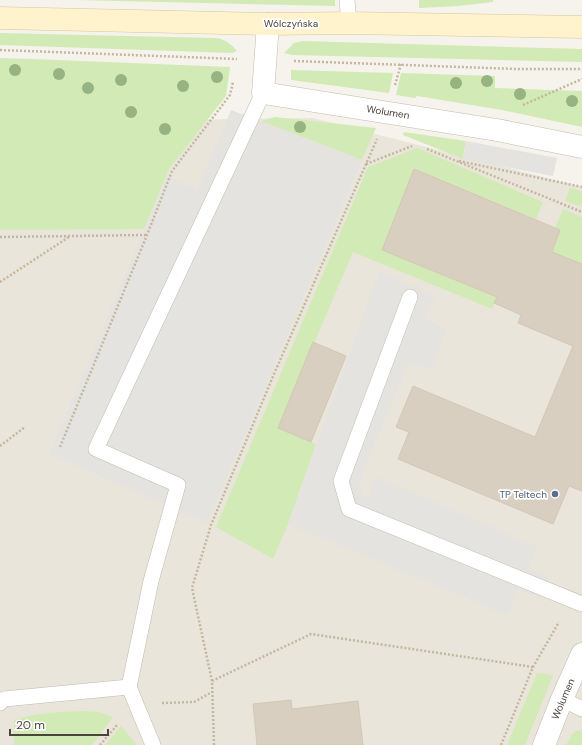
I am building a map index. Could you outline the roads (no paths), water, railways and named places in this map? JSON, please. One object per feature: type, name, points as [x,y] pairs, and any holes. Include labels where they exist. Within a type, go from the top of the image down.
[{"type":"main road","name":"Wólczyńska","points":[[0,18],[268,24],[349,23],[582,27]]},
{"type":"street","points":[[263,93],[268,24]]},
{"type":"street","name":"Wolumen","points":[[263,93],[497,130],[582,147]]},
{"type":"street","name":"Wolumen","points":[[544,745],[582,654]]},
{"type":"lane","points":[[347,0],[349,23]]},
{"type":"lane","points":[[153,745],[129,686],[151,581],[178,485],[96,449],[263,93]]},
{"type":"lane","points":[[410,297],[341,481],[349,509],[577,601]]},
{"type":"lane","points":[[0,702],[4,699],[129,686]]},
{"type":"lane","points":[[562,699],[582,709]]},
{"type":"place","name":"TP Teltech","points":[[555,494]]}]
